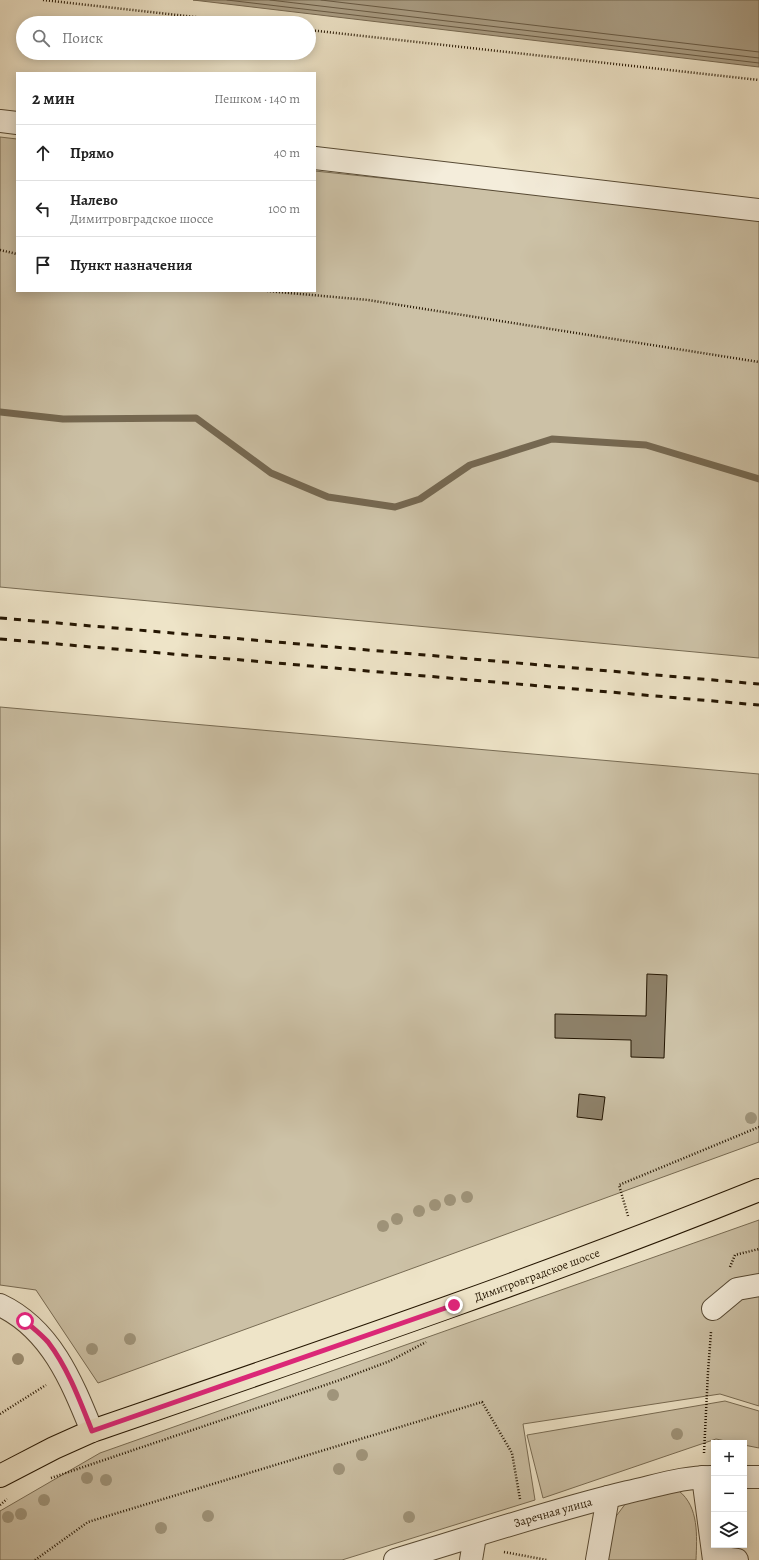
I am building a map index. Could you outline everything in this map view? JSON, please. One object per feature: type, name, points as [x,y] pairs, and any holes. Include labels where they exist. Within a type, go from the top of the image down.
[{"type":"main road","name":"Димитровградское шоссе","points":[[0,1476],[54,1448],[92,1431],[454,1305],[759,1190]]},
{"type":"street","points":[[0,121],[16,123]]},
{"type":"street","points":[[316,158],[759,210]]},
{"type":"street","points":[[713,1309],[737,1289],[759,1285]]},
{"type":"street","points":[[0,1305],[12,1310],[47,1342],[77,1393],[92,1431]]},
{"type":"street","points":[[709,1477],[715,1558],[737,1560]]},
{"type":"street","name":"Заречная улица","points":[[395,1560],[473,1547],[523,1521],[608,1497],[675,1481],[709,1477]]},
{"type":"street","points":[[747,1477],[759,1477]]},
{"type":"street","points":[[597,1560],[608,1497]]},
{"type":"path","points":[[43,0],[186,16]]},
{"type":"path","points":[[316,31],[759,80]]},
{"type":"path","points":[[0,250],[16,254]]},
{"type":"path","points":[[278,292],[368,300],[759,362]]},
{"type":"path","points":[[634,1238],[619,1185],[759,1127]]},
{"type":"path","points":[[727,1272],[735,1255],[759,1249]]},
{"type":"path","points":[[709,1477],[708,1372],[713,1309]]},
{"type":"path","points":[[0,1414],[66,1372]]},
{"type":"path","points":[[35,1560],[88,1522],[482,1402],[512,1453],[523,1521]]},
{"type":"path","points":[[473,1547],[547,1560]]},
{"type":"shaded area","points":[[0,137],[16,139],[16,292],[316,292],[316,171],[759,218],[759,658],[0,587]]},
{"type":"shaded area","points":[[0,707],[759,774],[759,1142],[98,1383],[36,1290],[0,1285]]},
{"type":"shaded area","points":[[759,1220],[759,1406],[720,1394],[523,1424],[535,1500],[342,1560],[0,1560],[0,1511],[100,1453]]},
{"type":"shaded area","points":[[725,1401],[759,1411],[759,1448],[747,1446],[747,1440],[711,1440],[543,1498],[527,1435]]},
{"type":"shaded area","points":[[679,1491],[690,1505],[695,1522],[697,1541],[696,1560],[604,1560],[611,1523],[626,1503]]},
{"type":"water","points":[[193,0],[759,0],[759,67]]},
{"type":"building","points":[[647,974],[667,975],[664,1058],[631,1057],[631,1040],[555,1038],[555,1014],[646,1016]]},
{"type":"building","points":[[579,1094],[605,1097],[602,1120],[577,1117]]},
{"type":"waterway","points":[[0,412],[63,419],[196,418],[271,473],[328,497],[395,507],[420,499],[470,465],[552,439],[646,445],[759,479]]},
{"type":"railway","points":[[0,618],[759,684]]},
{"type":"railway","points":[[0,639],[759,705]]},
{"type":"route","points":[[25,1321],[47,1342],[57,1356],[77,1393],[92,1431],[454,1305]]}]
